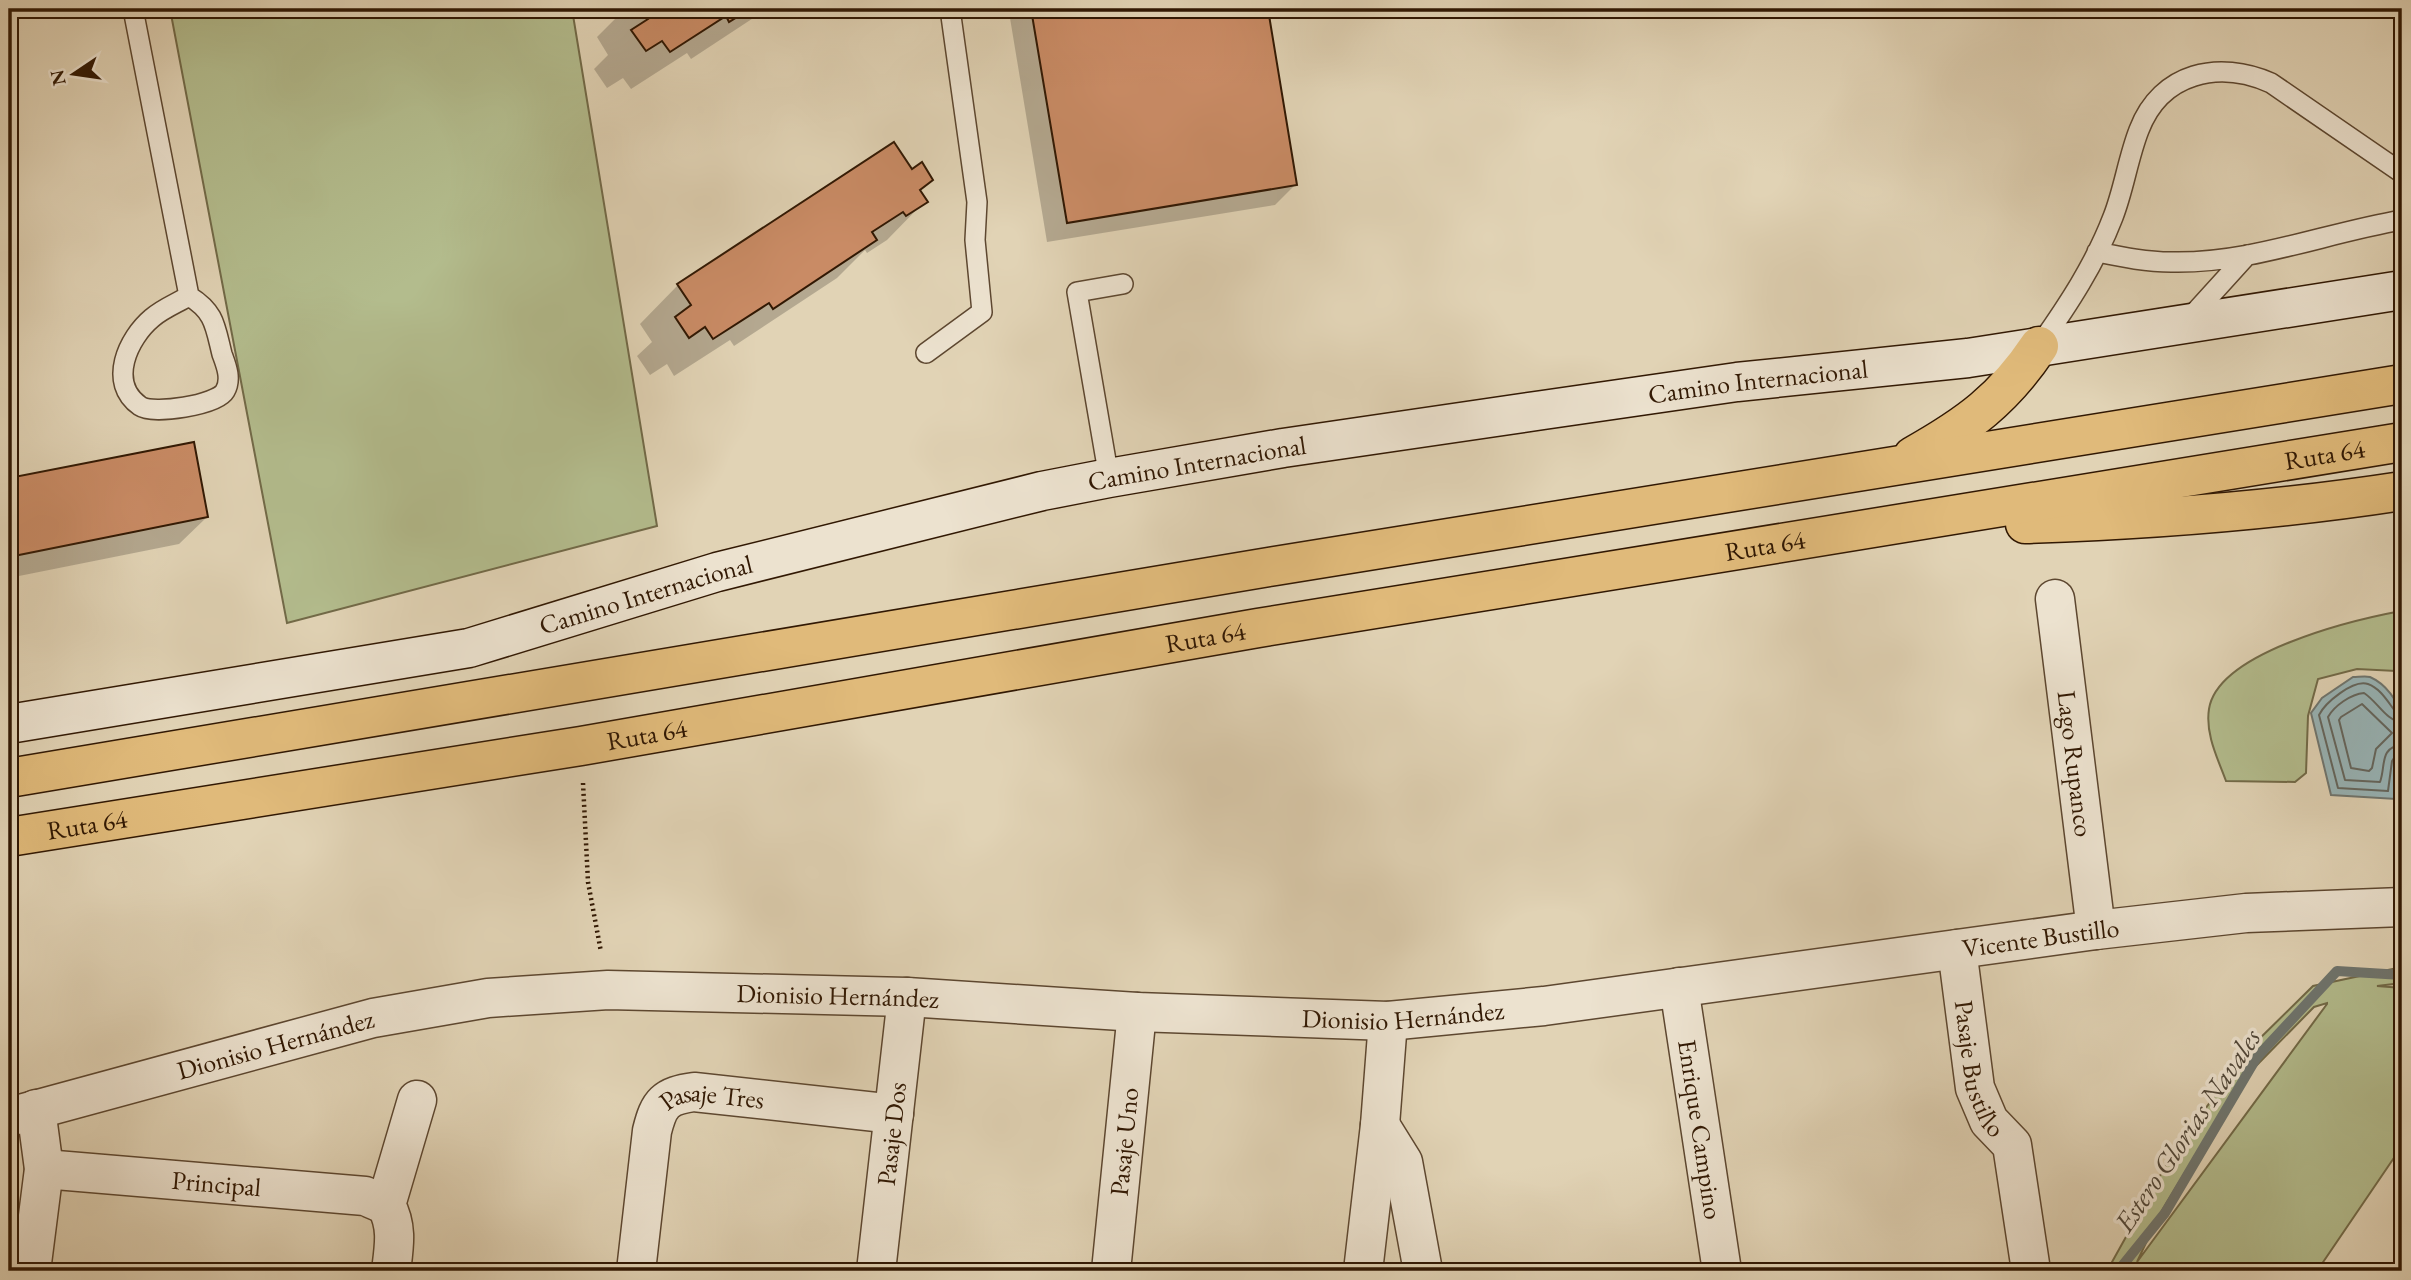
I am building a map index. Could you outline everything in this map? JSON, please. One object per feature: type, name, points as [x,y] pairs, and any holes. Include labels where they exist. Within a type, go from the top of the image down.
[{"type":"highway","points":[[1893,467],[1949,435],[1999,397],[2021,373],[2039,346]]},
{"type":"highway","points":[[9,778],[1275,566],[2402,384]]},
{"type":"highway","name":"Ruta 64","points":[[9,837],[581,746],[1258,628],[2402,442]]},
{"type":"highway","points":[[1866,529],[2128,520],[2357,498],[2402,491]]},
{"type":"street","name":"Camino Internacional","points":[[9,724],[469,648],[717,572],[1042,491],[1109,478],[1283,448],[1737,382],[1968,358],[2402,290]]},
{"type":"street","name":"Lago Rupanco","points":[[2055,599],[2096,930]]},
{"type":"street","name":"Vicente Bustillo","points":[[1679,987],[2096,930],[2246,913],[2402,907]]},
{"type":"street","name":"Pasaje Bustillo","points":[[1957,949],[1975,1088],[1989,1121],[2012,1145],[2030,1264]]},
{"type":"street","name":"Dionisio Hernández","points":[[22,1113],[384,1016],[488,998],[608,990],[907,997],[1137,1012],[1388,1021],[1544,1006],[1679,987]]},
{"type":"street","name":"Enrique Campino","points":[[1679,987],[1722,1271]]},
{"type":"street","name":"Pasaje Dos","points":[[876,1271],[907,997]]},
{"type":"street","name":"Pasaje Uno","points":[[1111,1271],[1137,1012]]},
{"type":"street","points":[[1363,1271],[1380,1125],[1388,1021]]},
{"type":"street","name":"Pasaje Tres","points":[[636,1271],[652,1131],[656,1114],[665,1101],[677,1094],[694,1092],[894,1114]]},
{"type":"street","points":[[391,1271],[396,1228],[386,1205],[417,1100]]},
{"type":"street","points":[[22,1113],[44,1169],[32,1271]]},
{"type":"street","points":[[1380,1125],[1403,1162],[1423,1271]]},
{"type":"street","name":"Principal","points":[[44,1169],[365,1196],[386,1205]]},
{"type":"lane","points":[[132,9],[189,296],[204,305],[213,319],[229,376],[226,390],[216,400],[155,411],[140,406],[128,393],[123,379],[124,358],[131,344],[152,318],[189,296]]},
{"type":"lane","points":[[926,353],[982,312],[975,240],[977,202],[950,9]]},
{"type":"lane","points":[[2039,346],[2068,306],[2113,218],[2139,130],[2148,112],[2161,96],[2178,83],[2216,71],[2235,71],[2271,83],[2402,173]]},
{"type":"lane","points":[[2097,252],[2171,262],[2209,261],[2402,220]]},
{"type":"lane","points":[[2186,323],[2247,255]]},
{"type":"lane","points":[[1109,478],[1077,292],[1124,284]]},
{"type":"path","points":[[581,746],[588,882],[608,990]]},
{"type":"green space","points":[[170,9],[572,9],[657,526],[287,623]]},
{"type":"green space","points":[[2401,611],[2396,671],[2357,669],[2318,679],[2308,716],[2306,773],[2295,782],[2226,781],[2216,755],[2208,718],[2218,689],[2236,671],[2261,655],[2290,642],[2352,622]]},
{"type":"green space","points":[[2402,967],[2402,983],[2377,986],[2402,988],[2402,1146],[2317,1271],[2107,1271],[2171,1156],[2248,1050],[2313,986]],"holes":[[[2327,1004],[2137,1262],[2158,1217],[2207,1136],[2254,1068],[2314,1007]]]},
{"type":"water","points":[[2353,677],[2376,680],[2394,699],[2400,711],[2402,717],[2396,799],[2331,795],[2311,713],[2322,698]]},
{"type":"building","points":[[641,9],[750,9],[729,22],[726,16],[670,52],[662,41],[646,51],[631,30],[648,19]]},
{"type":"building","points":[[1031,9],[1268,9],[1297,185],[1067,223]]},
{"type":"building","points":[[9,11],[15,42],[9,43]]},
{"type":"building","points":[[894,142],[912,169],[922,162],[933,180],[920,190],[928,202],[906,216],[903,212],[872,232],[877,240],[773,309],[769,303],[713,339],[705,327],[689,338],[675,317],[691,305],[677,284]]},
{"type":"building","points":[[194,442],[208,517],[9,557],[9,478]]},
{"type":"waterway","name":"Estero Glorias Navales","points":[[2118,1271],[2165,1213],[2257,1057],[2337,971],[2402,975]]}]
